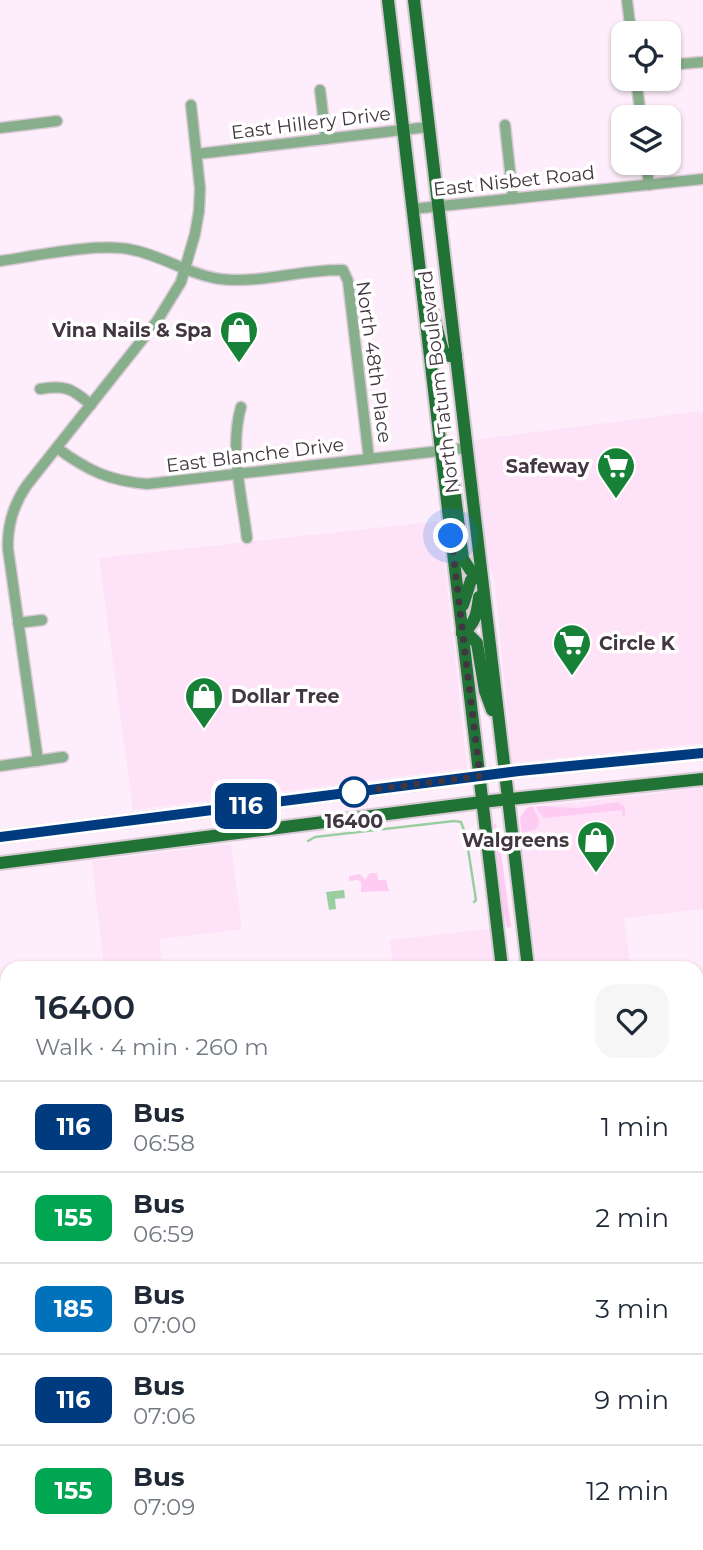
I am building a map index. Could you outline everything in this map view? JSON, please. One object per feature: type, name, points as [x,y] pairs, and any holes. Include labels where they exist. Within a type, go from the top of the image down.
[{"type":"main road","name":"North Tatum Boulevard","points":[[388,0],[501,961]]},
{"type":"main road","name":"North Tatum Boulevard","points":[[414,0],[527,961]]},
{"type":"main road","points":[[420,277],[431,299],[443,351],[449,356],[456,356]]},
{"type":"main road","points":[[440,451],[452,472],[463,559],[471,571],[481,575]]},
{"type":"main road","points":[[481,575],[471,579],[467,585],[462,633],[477,643],[485,691],[499,726]]},
{"type":"main road","points":[[0,837],[504,773],[699,754],[700,779],[482,802],[0,863]]},
{"type":"street","points":[[627,0],[630,21]]},
{"type":"street","points":[[681,64],[703,62]]},
{"type":"street","points":[[320,90],[326,139]]},
{"type":"street","points":[[38,761],[18,623],[8,537],[8,510],[157,321],[181,282],[199,211],[197,154],[191,105]]},
{"type":"street","points":[[0,128],[57,121]]},
{"type":"street","points":[[505,125],[513,199]]},
{"type":"street","name":"East Hillery Drive","points":[[197,154],[429,127]]},
{"type":"street","points":[[648,175],[649,185]]},
{"type":"street","name":"East Nisbet Road","points":[[412,209],[703,179]]},
{"type":"street","points":[[0,261],[114,247],[148,254],[185,268]]},
{"type":"street","name":"North 48th Place","points":[[185,268],[217,279],[245,281],[343,270],[348,281],[369,459]]},
{"type":"street","points":[[40,389],[57,386],[67,388],[91,405]]},
{"type":"street","points":[[242,407],[237,422],[239,474],[247,538]]},
{"type":"street","name":"East Blanche Drive","points":[[57,448],[88,470],[130,483],[158,484],[466,448]]},
{"type":"street","points":[[18,623],[42,620]]},
{"type":"street","points":[[0,766],[63,757]]},
{"type":"shaded area","points":[[703,411],[703,743],[512,763],[495,582],[488,564],[473,440]]},
{"type":"shaded area","points":[[440,521],[467,768],[133,810],[99,558]]},
{"type":"shaded area","points":[[703,788],[703,909],[624,918],[629,961],[536,961],[519,820],[526,808]]},
{"type":"shaded area","points":[[618,802],[625,807],[625,818],[622,810],[544,818],[536,808],[578,808]]},
{"type":"shaded area","points":[[533,806],[539,820],[538,825],[536,829],[522,833],[520,817],[527,808]]},
{"type":"shaded area","points":[[494,824],[501,850],[511,927],[507,928],[503,910]]},
{"type":"shaded area","points":[[231,844],[242,929],[159,939],[161,961],[103,961],[92,861]]},
{"type":"shaded area","points":[[370,873],[377,873],[378,880],[386,880],[389,891],[361,892],[361,882],[349,881],[349,876],[360,874],[365,880]]},
{"type":"shaded area","points":[[344,890],[345,898],[335,899],[336,909],[329,910],[326,892]]},
{"type":"shaded area","points":[[489,929],[493,961],[392,961],[390,940]]},
{"type":"waterway","points":[[308,841],[315,837],[461,822],[466,836],[476,900],[474,902]]},
{"type":"bus line","name":"116","points":[[0,837],[519,771],[703,753]]},
{"type":"place","name":"Vina Nails & Spa","points":[[239,364]]},
{"type":"place","name":"Safeway","points":[[616,500]]},
{"type":"place","name":"Circle K","points":[[572,677]]},
{"type":"place","name":"Dollar Tree","points":[[204,730]]},
{"type":"place","name":"16400","points":[[354,792]]},
{"type":"place","name":"Walgreens","points":[[596,874]]},
{"type":"route","points":[[354,792],[480,776],[451,536]]}]
